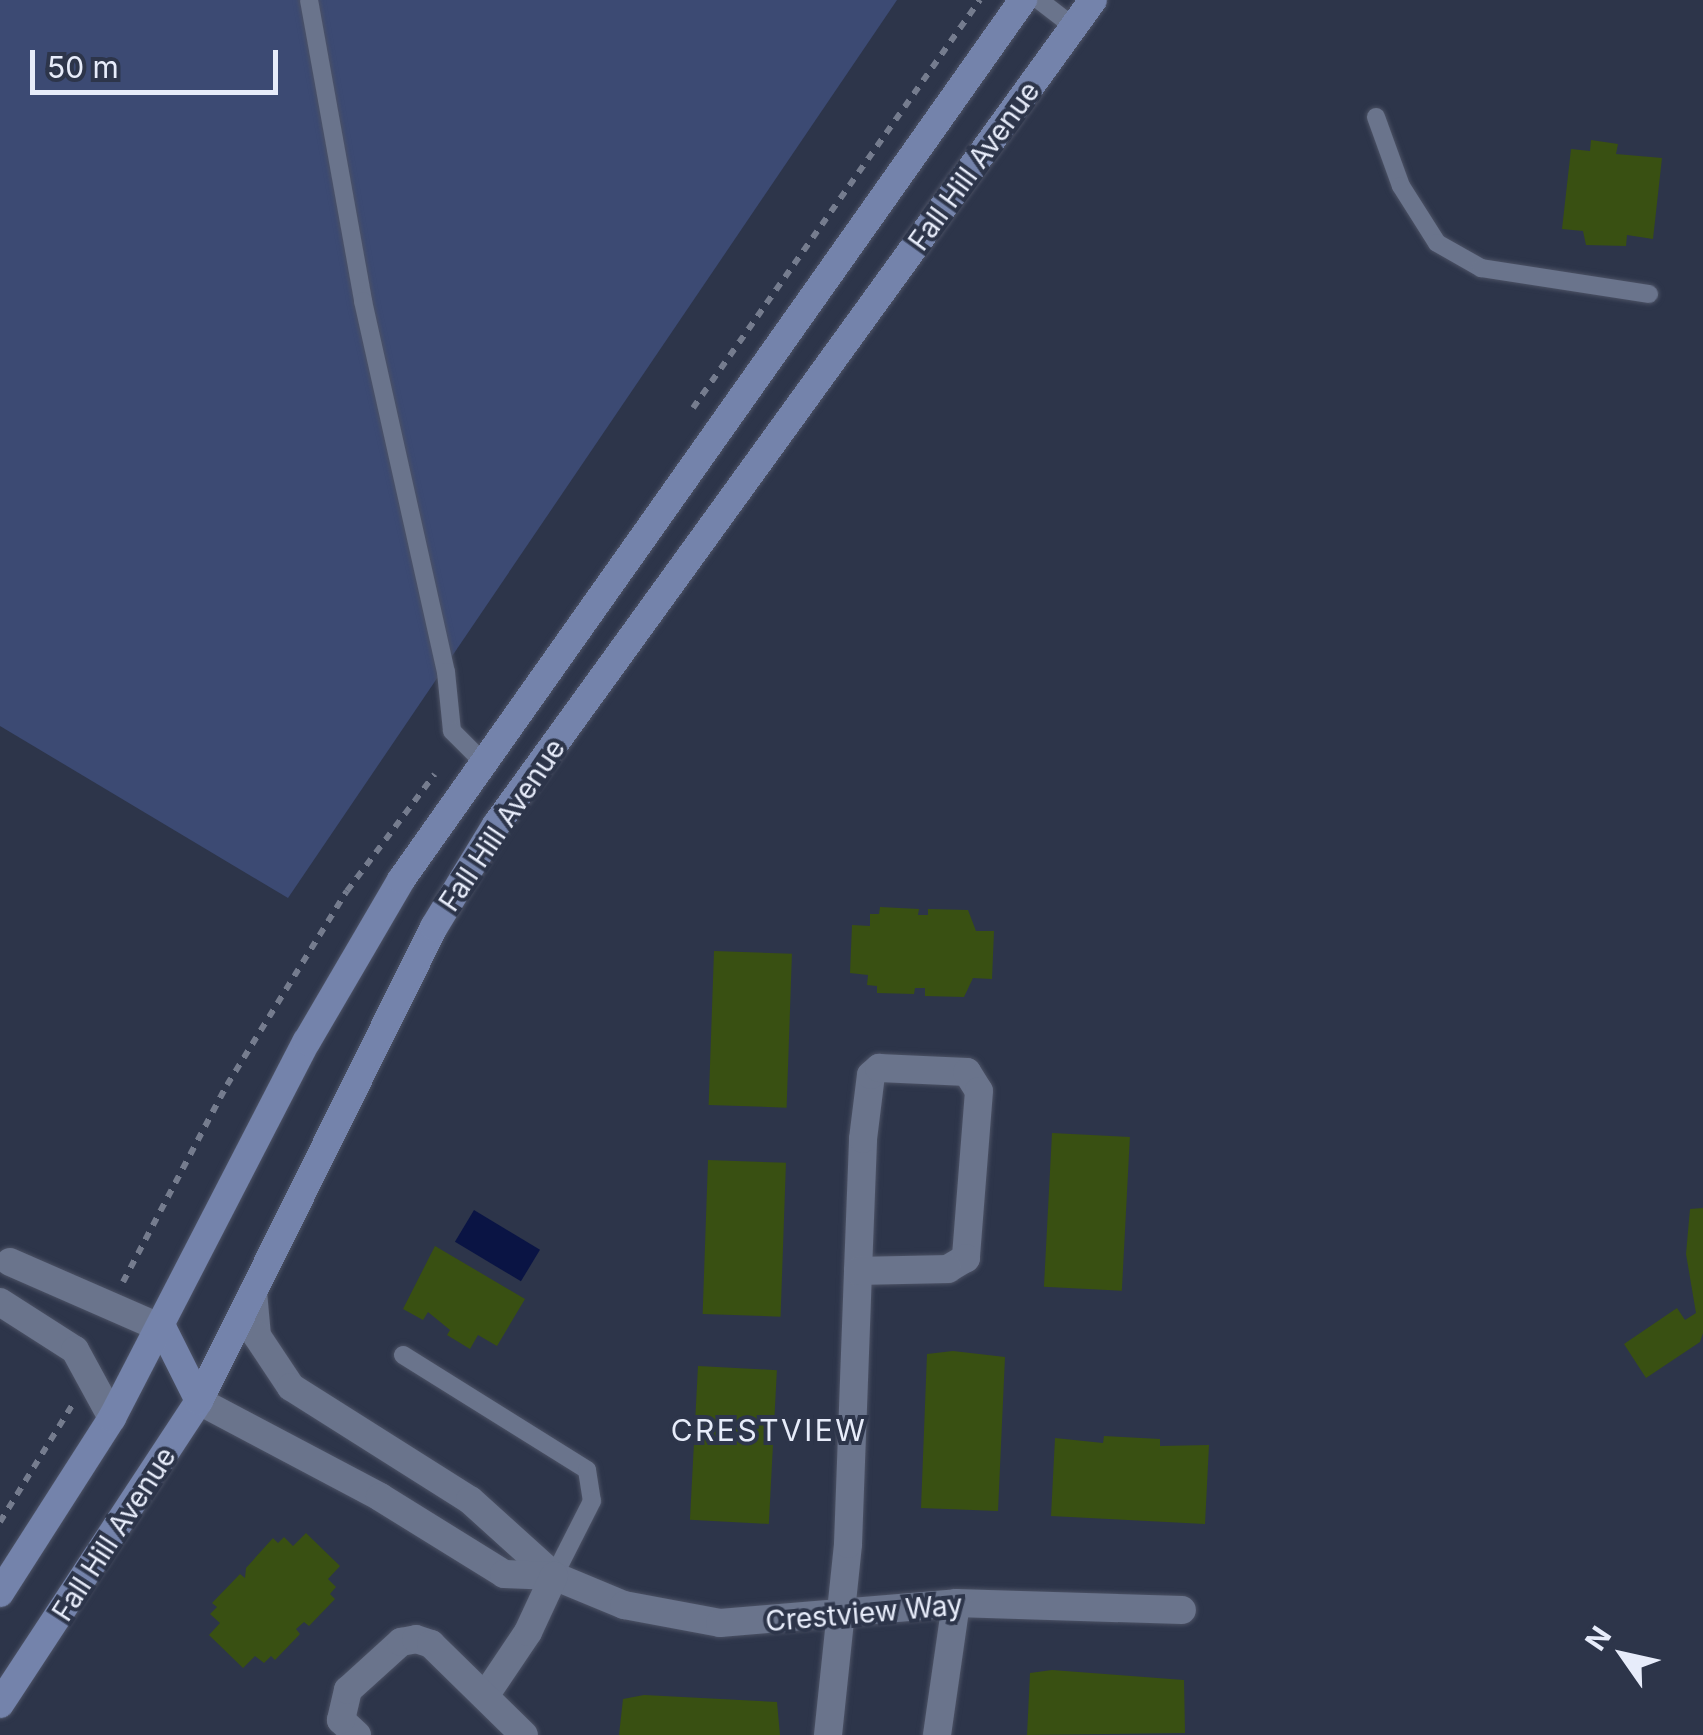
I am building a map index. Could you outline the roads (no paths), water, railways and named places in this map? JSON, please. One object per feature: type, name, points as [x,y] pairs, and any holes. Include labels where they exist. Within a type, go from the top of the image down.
[{"type":"main road","name":"Fall Hill Avenue","points":[[0,1593],[112,1418],[162,1329],[354,957],[484,763],[1023,0]]},
{"type":"main road","name":"Fall Hill Avenue","points":[[0,1704],[199,1401],[434,927],[496,825],[1093,0]]},
{"type":"main road","points":[[162,1329],[199,1401]]},
{"type":"street","points":[[828,1735],[840,1614],[858,1271],[871,1075],[879,1068],[966,1072],[979,1091],[966,1258],[948,1269],[858,1271]]},
{"type":"street","points":[[112,1418],[74,1350],[0,1301],[5,1250],[162,1329]]},
{"type":"street","name":"Crestview Way","points":[[254,1292],[256,1336],[290,1388],[470,1500],[554,1576],[624,1605],[720,1623],[956,1602],[1182,1610]]},
{"type":"street","name":"Crestview Way","points":[[199,1401],[380,1497],[504,1574],[554,1576]]},
{"type":"street","points":[[485,1696],[528,1632],[554,1576]]},
{"type":"street","points":[[937,1735],[956,1602]]},
{"type":"street","points":[[356,1735],[341,1720],[340,1705],[348,1690],[401,1642],[431,1644],[524,1735]]},
{"type":"lane","points":[[309,0],[363,301],[446,672],[452,731],[484,763]]},
{"type":"lane","points":[[1039,0],[1074,26]]},
{"type":"lane","points":[[1376,117],[1402,186],[1437,243],[1481,268],[1649,294]]},
{"type":"lane","points":[[403,1355],[587,1470],[592,1501],[554,1576]]},
{"type":"district","name":"CRESTVIEW","points":[[769,1430]]}]
